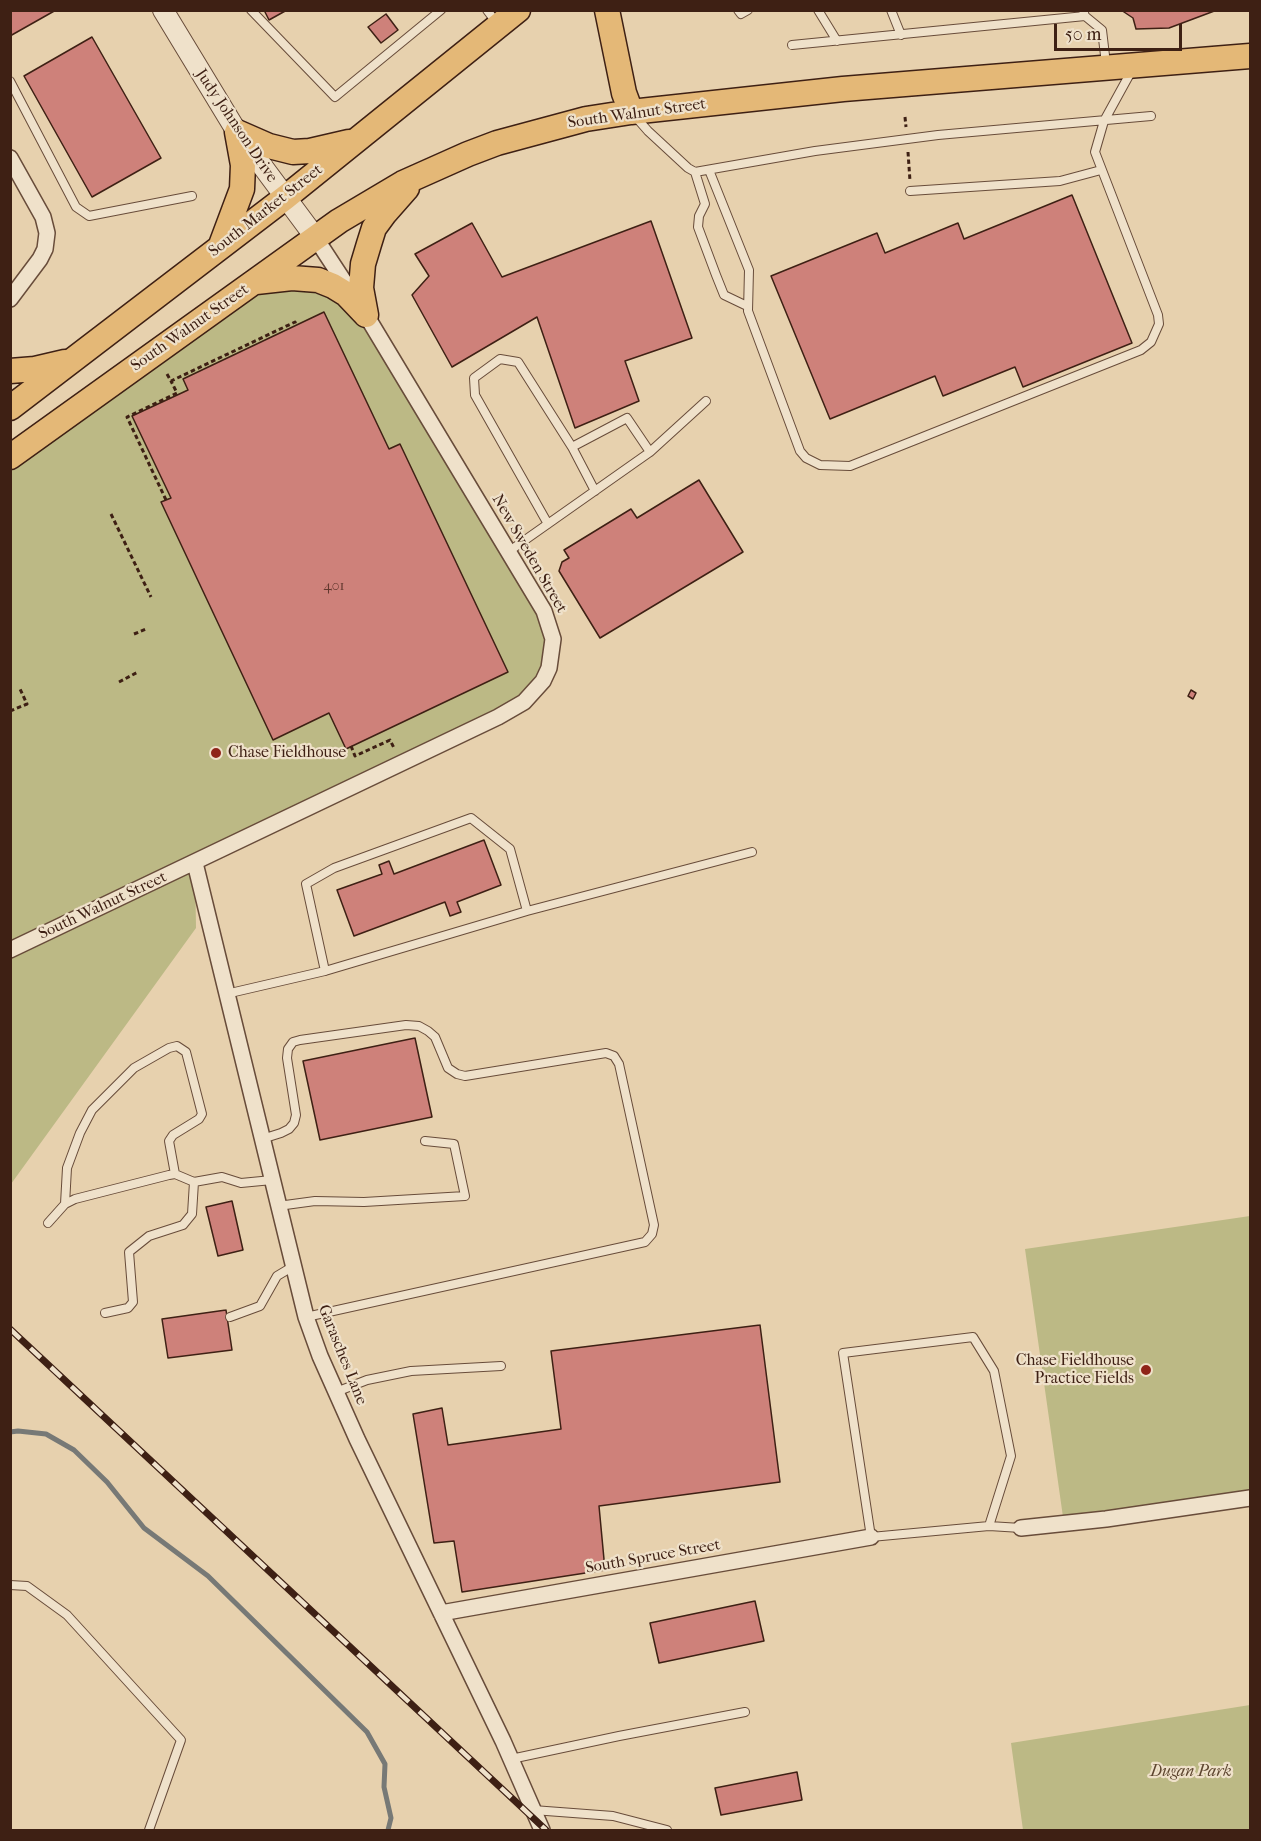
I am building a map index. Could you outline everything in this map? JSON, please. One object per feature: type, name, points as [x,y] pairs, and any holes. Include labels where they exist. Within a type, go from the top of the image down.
[{"type":"main road","name":"South Market Street","points":[[10,408],[286,197],[354,141],[493,18],[518,10]]},
{"type":"main road","points":[[607,10],[624,93],[632,112]]},
{"type":"main road","name":"South Walnut Street","points":[[10,457],[315,237],[376,198],[468,153],[530,133],[586,119],[632,112],[843,89],[1251,56]]},
{"type":"main road","points":[[237,132],[269,146],[293,152],[310,151],[354,141]]},
{"type":"main road","points":[[220,247],[242,189],[243,165],[237,132]]},
{"type":"main road","points":[[366,315],[361,288],[362,275],[374,228],[398,197],[423,174]]},
{"type":"main road","points":[[254,282],[292,278],[318,280],[346,294],[366,315]]},
{"type":"main road","points":[[10,371],[35,369],[71,361]]},
{"type":"street","name":"Judy Johnson Drive","points":[[163,10],[237,132],[315,237]]},
{"type":"street","points":[[10,158],[43,217],[47,233],[45,249],[33,271],[10,299]]},
{"type":"street","name":"New Sweden Street","points":[[195,863],[498,717],[524,702],[543,681],[549,668],[553,639],[544,611],[366,315],[315,237]]},
{"type":"street","name":"South Walnut Street","points":[[10,950],[195,863]]},
{"type":"street","name":"Garasches Lane","points":[[195,863],[306,1317],[336,1392],[511,1759],[542,1830]]},
{"type":"street","points":[[1021,1528],[1106,1519],[1251,1498]]},
{"type":"street","name":"South Spruce Street","points":[[441,1613],[871,1537]]},
{"type":"lane","points":[[252,10],[335,97],[441,10]]},
{"type":"lane","points":[[738,10],[741,14],[748,10]]},
{"type":"lane","points":[[818,10],[837,41]]},
{"type":"lane","points":[[891,10],[901,35]]},
{"type":"lane","points":[[792,45],[901,35],[1084,13],[1102,30],[1107,68]]},
{"type":"lane","points":[[710,170],[749,270],[750,285],[747,306],[800,450],[806,458],[820,465],[840,466],[860,462],[1141,351],[1148,346],[1157,332],[1158,315],[1095,152],[1104,121],[1134,66]]},
{"type":"lane","points":[[10,81],[76,207],[89,216],[192,196]]},
{"type":"lane","points":[[632,112],[648,131],[687,168],[695,172],[815,151],[907,139],[1151,116]]},
{"type":"lane","points":[[910,191],[1060,181],[1101,170]]},
{"type":"lane","points":[[695,172],[705,204],[699,216],[698,227],[712,265],[724,295],[747,306]]},
{"type":"lane","points":[[548,524],[475,395],[474,378],[500,359],[518,362],[572,447],[595,490]]},
{"type":"lane","points":[[508,552],[650,452],[706,401]]},
{"type":"lane","points":[[572,447],[627,418],[650,452]]},
{"type":"lane","points":[[325,971],[306,884],[334,868],[471,818],[510,849],[527,911]]},
{"type":"lane","points":[[226,994],[325,971],[527,911],[752,852]]},
{"type":"lane","points":[[262,1139],[289,1129],[294,1123],[296,1115],[287,1058],[288,1048],[293,1042],[300,1040],[406,1025],[419,1026],[435,1037],[448,1068],[465,1076],[606,1053],[614,1056],[619,1064],[654,1225],[652,1234],[645,1242],[306,1317]]},
{"type":"lane","points":[[65,1204],[67,1168],[80,1132],[92,1110],[134,1068],[169,1048],[177,1046],[186,1052],[202,1114],[199,1119],[172,1135],[169,1141],[175,1174]]},
{"type":"lane","points":[[278,1206],[315,1201],[364,1202],[465,1196],[454,1144],[425,1141]]},
{"type":"lane","points":[[48,1223],[65,1204],[75,1199],[175,1174],[194,1182],[222,1177],[241,1183],[272,1180]]},
{"type":"lane","points":[[105,1313],[128,1308],[133,1302],[129,1252],[148,1236],[183,1225],[192,1214],[194,1182]]},
{"type":"lane","points":[[230,1317],[260,1306],[277,1276],[292,1267]]},
{"type":"lane","points":[[989,1527],[1011,1456],[994,1371],[973,1337],[843,1353],[871,1537],[989,1527],[1021,1528]]},
{"type":"lane","points":[[336,1392],[368,1380],[411,1371],[501,1366]]},
{"type":"lane","points":[[10,1585],[27,1586],[67,1615],[181,1740],[149,1830]]},
{"type":"lane","points":[[511,1759],[745,1712]]},
{"type":"lane","points":[[533,1810],[613,1816],[668,1830]]},
{"type":"path","points":[[905,117],[910,191]]},
{"type":"path","points":[[171,381],[295,322],[296,325]]},
{"type":"path","points":[[166,500],[127,417],[177,393],[167,374]]},
{"type":"path","points":[[111,514],[151,597]]},
{"type":"path","points":[[134,634],[146,629]]},
{"type":"path","points":[[119,682],[138,672]]},
{"type":"path","points":[[10,711],[27,704],[20,689]]},
{"type":"path","points":[[351,746],[355,756],[390,740],[394,748]]},
{"type":"green space","name":"Chase Fieldhouse","points":[[254,283],[346,294],[553,639],[535,691],[195,863],[196,928],[11,1184],[11,457]]},
{"type":"green space","name":"Chase Fieldhouse Practice Fields","points":[[1250,1216],[1250,1490],[1063,1517],[1025,1249]]},
{"type":"green space","name":"Dugan Park","points":[[1250,1705],[1250,1830],[1023,1830],[1011,1743]]},
{"type":"building","points":[[10,10],[56,10],[10,36]]},
{"type":"building","points":[[264,10],[287,10],[269,20]]},
{"type":"building","points":[[1121,10],[1217,10],[1169,28],[1136,29],[1133,18]]},
{"type":"building","points":[[386,14],[398,30],[381,43],[368,27]]},
{"type":"building","points":[[92,37],[161,158],[92,197],[24,76]]},
{"type":"building","points":[[1072,195],[1132,343],[1023,387],[1015,367],[943,396],[935,376],[830,419],[771,276],[877,233],[885,253],[958,223],[964,239]]},
{"type":"building","points":[[651,221],[692,338],[625,361],[639,401],[575,428],[537,317],[452,367],[412,295],[429,276],[415,254],[472,223],[502,277]]},
{"type":"building","points":[[324,312],[389,449],[400,444],[508,672],[346,749],[329,713],[273,740],[161,502],[171,498],[132,416],[188,390],[183,379]]},
{"type":"building","points":[[699,480],[743,552],[600,638],[559,571],[562,562],[569,558],[564,550],[631,509],[637,518]]},
{"type":"building","points":[[1191,690],[1196,693],[1193,699],[1188,696]]},
{"type":"building","points":[[484,840],[501,885],[457,902],[461,912],[450,916],[445,902],[354,936],[337,890],[382,874],[379,865],[389,861],[394,874]]},
{"type":"building","points":[[415,1038],[432,1117],[320,1140],[303,1061]]},
{"type":"building","points":[[232,1201],[243,1250],[218,1256],[206,1207]]},
{"type":"building","points":[[226,1310],[232,1350],[168,1358],[162,1319]]},
{"type":"building","points":[[760,1325],[780,1482],[599,1506],[605,1570],[462,1592],[454,1541],[434,1543],[413,1414],[442,1408],[448,1445],[561,1429],[551,1351]]},
{"type":"building","points":[[755,1601],[764,1641],[659,1663],[650,1623]]},
{"type":"building","points":[[797,1772],[802,1800],[721,1815],[715,1788]]},
{"type":"waterway","points":[[10,1432],[46,1434],[74,1450],[107,1482],[144,1528],[208,1576],[367,1732],[385,1764],[384,1787],[391,1818],[388,1830]]},
{"type":"railway","points":[[10,1329],[546,1830]]},
{"type":"place","name":"Chase Fieldhouse","points":[[216,753]]},
{"type":"place","name":"Chase Fieldhouse Practice Fields","points":[[1146,1370]]}]
